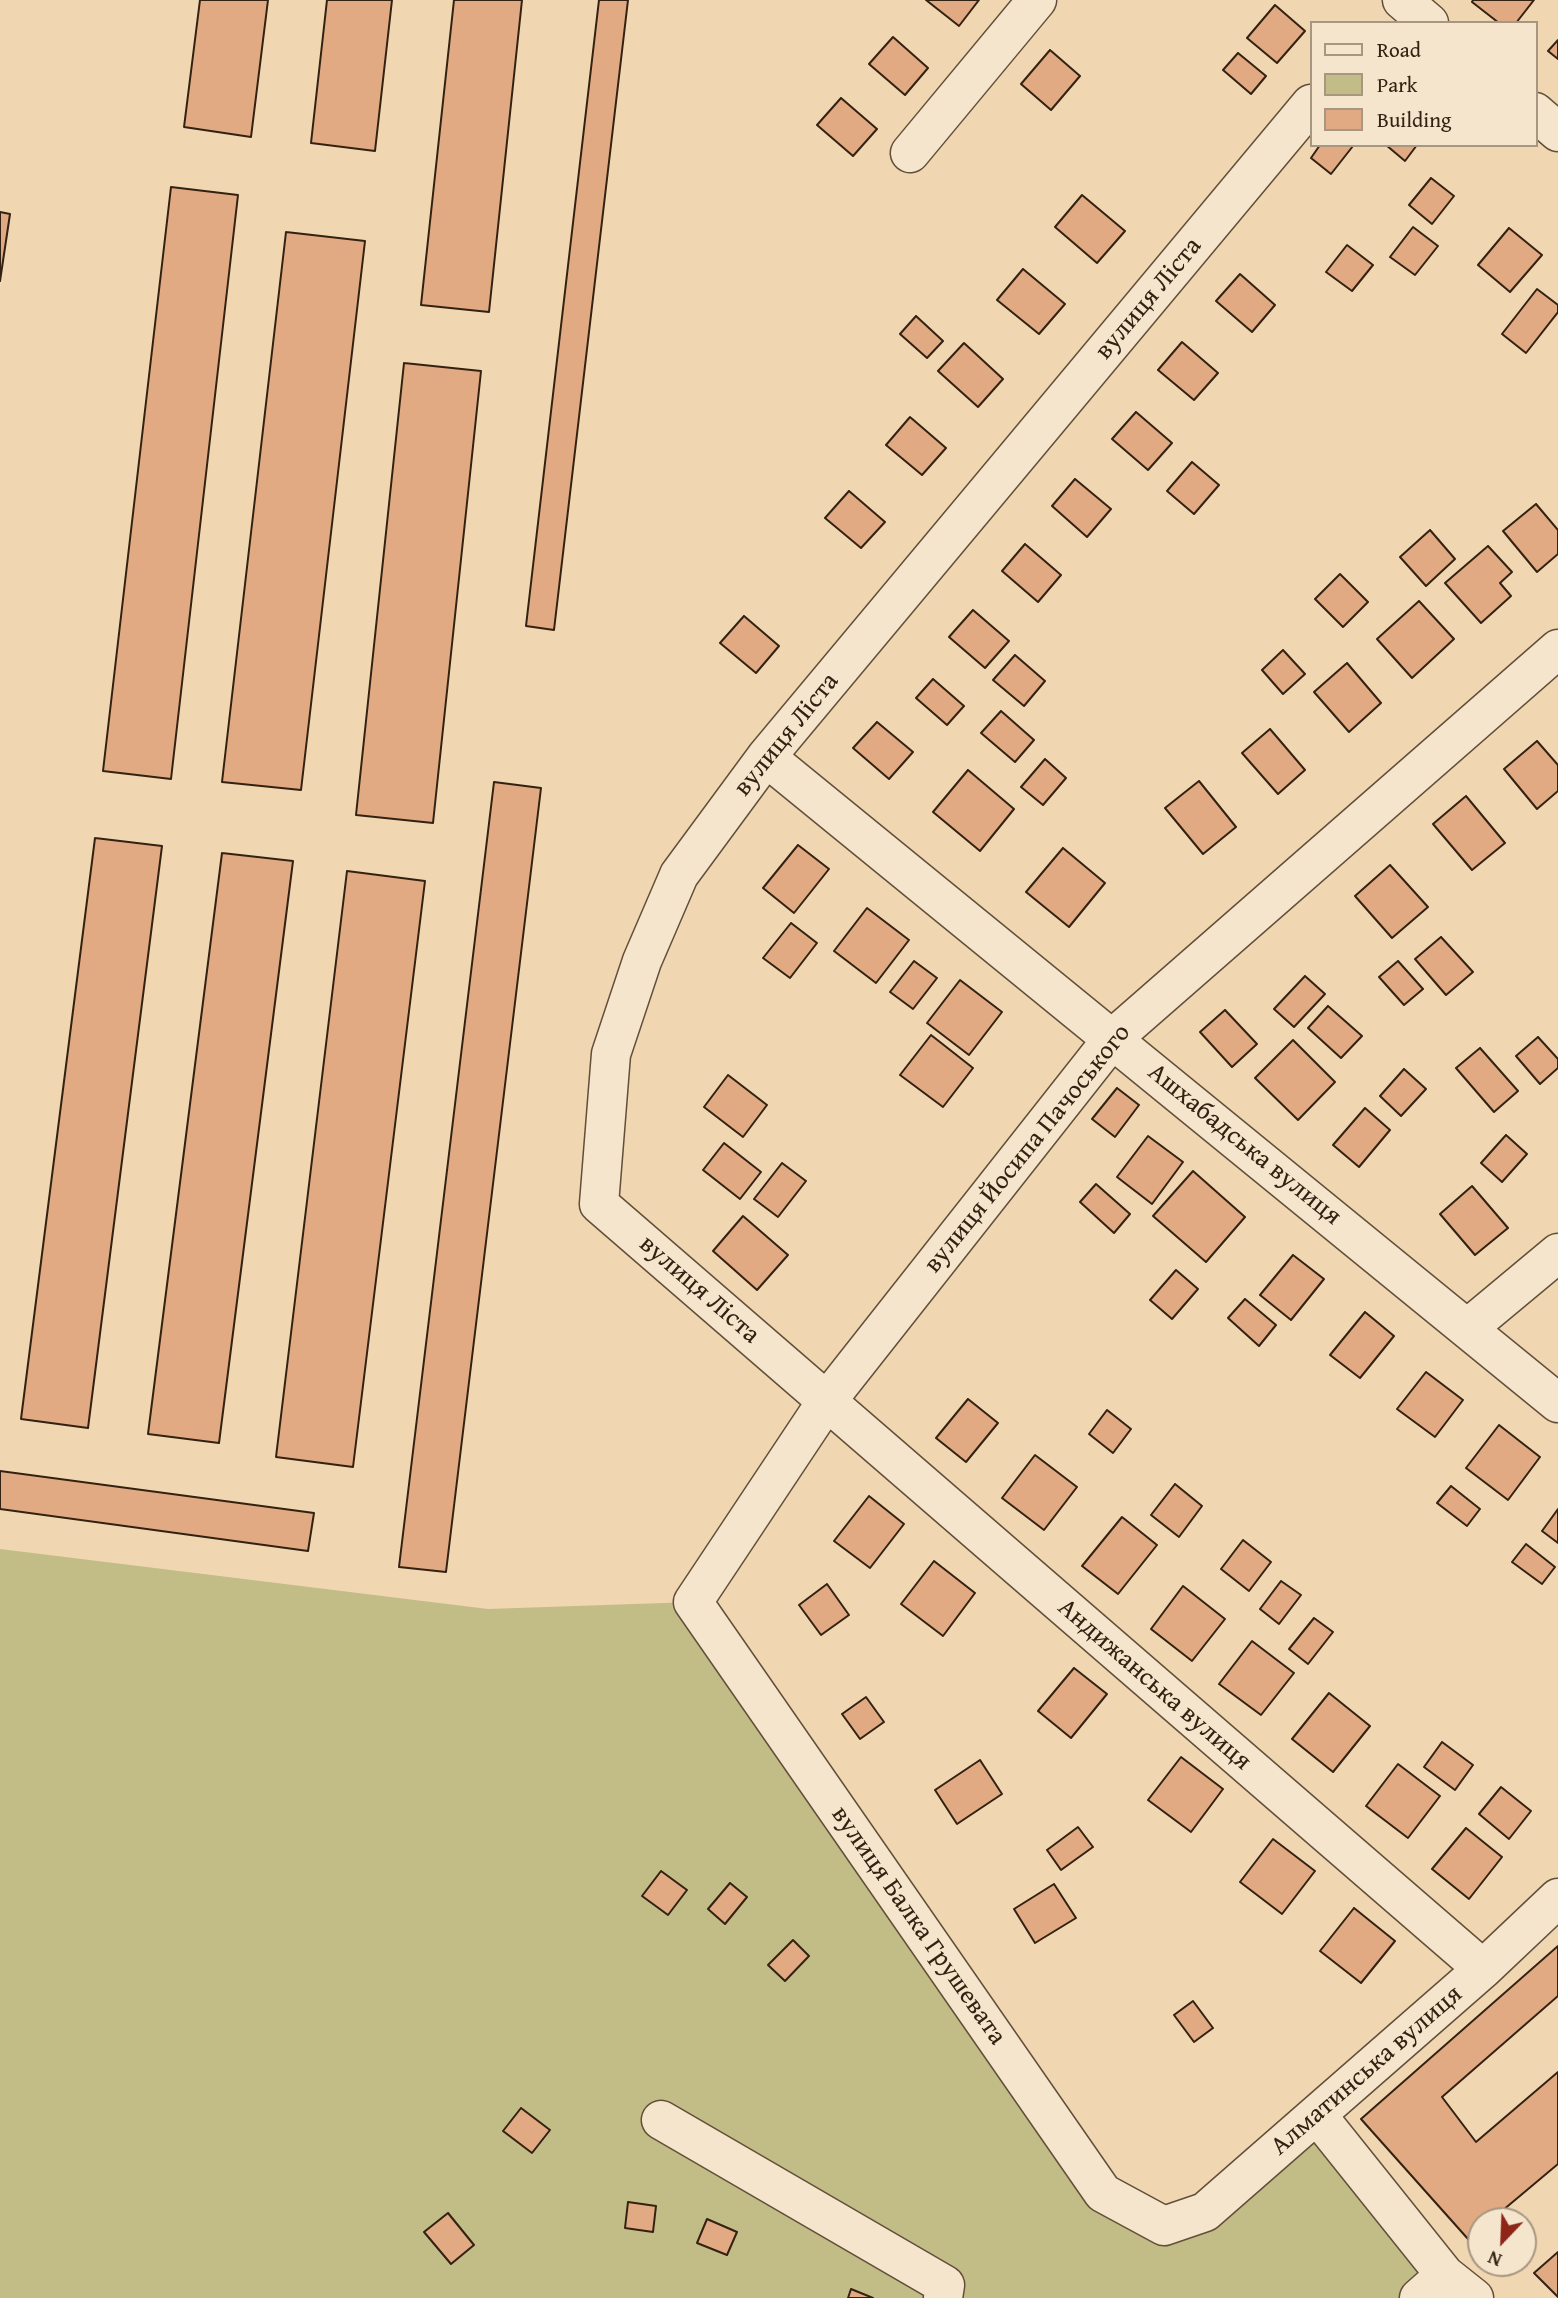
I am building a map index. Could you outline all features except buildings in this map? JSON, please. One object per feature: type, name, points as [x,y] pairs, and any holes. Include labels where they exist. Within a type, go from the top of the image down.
[{"type":"street","points":[[910,153],[1037,0]]},
{"type":"street","points":[[1381,21],[1400,0],[1426,21]]},
{"type":"street","name":"вулиця Ліста","points":[[826,1402],[599,1204],[611,1054],[642,961],[679,875],[766,757],[1310,105]]},
{"type":"street","points":[[1537,114],[1558,132]]},
{"type":"street","name":"вулиця Йосипа Пачоського","points":[[693,1602],[826,1402],[1112,1038],[1558,649]]},
{"type":"street","name":"Ашхабадська вулиця","points":[[766,757],[1558,1404]]},
{"type":"street","points":[[1468,1328],[1558,1253]]},
{"type":"street","name":"Андижанська вулиця","points":[[826,1402],[1483,1969]]},
{"type":"street","name":"вулиця Балка Грушевата","points":[[693,1602],[1103,2193],[1164,2226]]},
{"type":"street","name":"Алматинська вулиця","points":[[1164,2226],[1205,2211],[1483,1969],[1558,1898]]},
{"type":"street","points":[[1317,2115],[1432,2287],[1474,2298]]},
{"type":"street","points":[[662,2120],[945,2285],[943,2298]]},
{"type":"green space","points":[[0,1549],[488,1609],[693,1602],[1103,2193],[1164,2226],[1317,2115],[1474,2298],[0,2298]]}]
